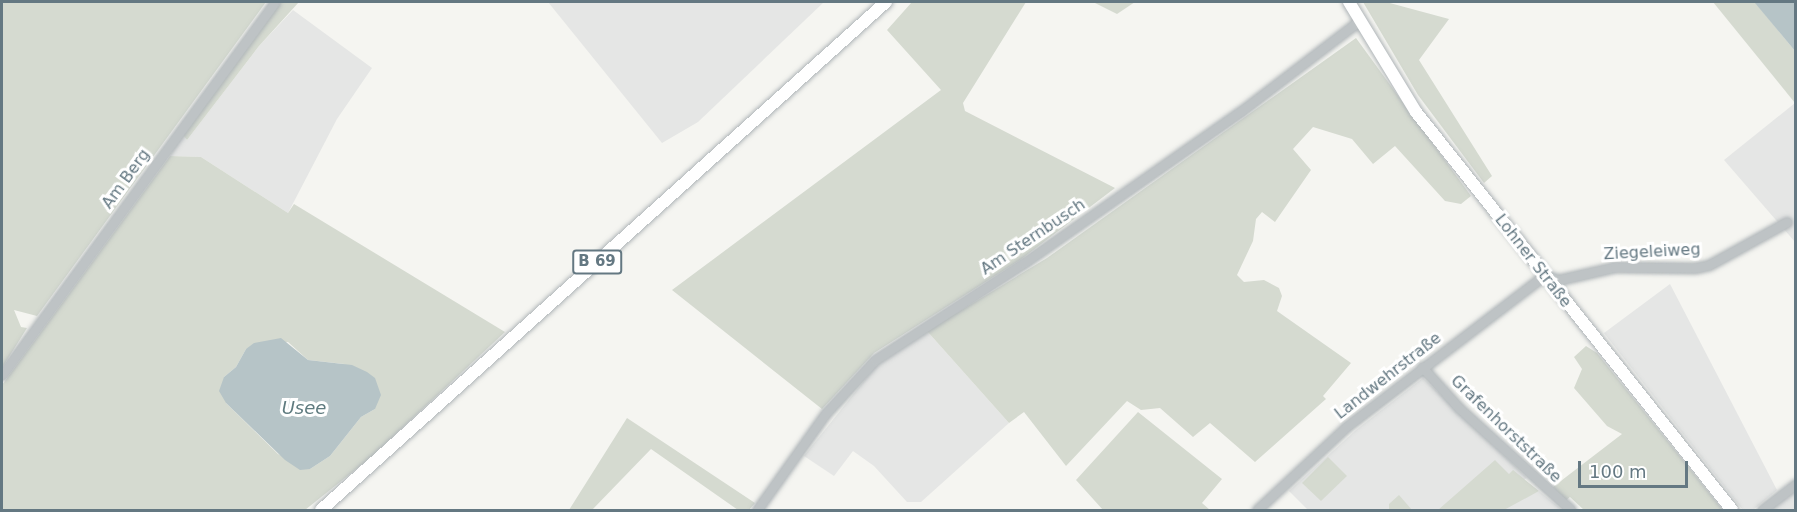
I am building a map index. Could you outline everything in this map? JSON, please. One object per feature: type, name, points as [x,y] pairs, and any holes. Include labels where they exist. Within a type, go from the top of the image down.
[{"type":"main road","name":"B 69","points":[[321,510],[886,2]]},
{"type":"main road","name":"Lohner Straße","points":[[1349,2],[1416,112],[1732,510]]},
{"type":"street","name":"Am Berg","points":[[2,375],[274,2]]},
{"type":"street","name":"Am Sternbusch","points":[[757,510],[826,413],[875,360],[1024,263],[1230,118],[1359,21]]},
{"type":"street","name":"Ziegeleiweg","points":[[1545,275],[1558,280],[1615,267],[1695,268],[1709,265],[1787,222]]},
{"type":"street","name":"Landwehrstraße","points":[[1257,510],[1346,427],[1545,275]]},
{"type":"street","name":"Grafenhorststraße","points":[[1422,367],[1459,408],[1570,510]]},
{"type":"street","points":[[1762,510],[1796,484]]},
{"type":"shaded area","points":[[2,2],[266,2],[37,316],[14,310],[21,327],[27,328],[2,368]]},
{"type":"shaded area","points":[[281,2],[299,2],[259,46],[187,140],[182,134]]},
{"type":"shaded area","points":[[548,2],[824,2],[698,122],[662,143]]},
{"type":"shaded area","points":[[912,2],[1026,2],[963,103],[965,111],[1115,188],[1020,260],[874,353],[822,409],[672,290],[941,90],[887,30]]},
{"type":"shaded area","points":[[1093,2],[1135,2],[1117,14]]},
{"type":"shaded area","points":[[1363,2],[1386,2],[1449,19],[1419,60],[1492,176],[1484,183],[1418,95]]},
{"type":"shaded area","points":[[1713,2],[1755,2],[1795,51],[1795,103]]},
{"type":"shaded area","points":[[293,10],[372,68],[337,119],[288,213],[201,157],[170,156],[182,134],[187,140],[259,46]]},
{"type":"shaded area","points":[[1356,38],[1471,196],[1461,204],[1445,201],[1395,146],[1373,164],[1352,139],[1313,127],[1293,149],[1311,170],[1275,222],[1262,212],[1256,219],[1253,241],[1237,275],[1244,282],[1264,280],[1279,288],[1282,296],[1277,311],[1351,363],[1323,396],[1326,399],[1255,462],[1210,423],[1193,437],[1160,408],[1141,410],[1127,401],[1066,466],[1024,412],[1009,423],[927,331],[1047,258]]},
{"type":"shaded area","points":[[1795,103],[1795,242],[1724,160]]},
{"type":"shaded area","points":[[170,156],[201,157],[288,213],[294,204],[505,332],[370,458],[305,510],[2,510],[2,385]],"holes":[[[288,342],[308,360],[344,364],[375,409],[361,417],[330,456],[310,469],[278,454],[226,403],[224,377],[236,367],[246,349]]]},
{"type":"shaded area","points":[[1670,284],[1777,490],[1753,510],[1742,509],[1604,333]]},
{"type":"shaded area","points":[[927,331],[1009,423],[921,502],[907,502],[874,466],[853,451],[834,476],[804,456],[876,366]]},
{"type":"shaded area","points":[[1586,346],[1597,353],[1723,510],[1584,510],[1570,497],[1565,501],[1553,487],[1622,434],[1607,426],[1574,388],[1582,369],[1574,357]]},
{"type":"shaded area","points":[[1423,378],[1527,478],[1457,510],[1308,510],[1289,491],[1356,430]]},
{"type":"shaded area","points":[[1138,412],[1222,479],[1202,503],[1210,510],[1103,510],[1076,480]]},
{"type":"shaded area","points":[[627,418],[755,503],[749,510],[738,510],[651,449],[592,510],[569,510]]},
{"type":"shaded area","points":[[1328,457],[1347,476],[1321,501],[1302,483]]},
{"type":"shaded area","points":[[1495,460],[1509,474],[1513,470],[1539,491],[1504,510],[1438,510]]},
{"type":"shaded area","points":[[1795,488],[1795,510],[1767,510]]},
{"type":"shaded area","points":[[1539,491],[1562,510],[1504,510],[1506,506]]},
{"type":"shaded area","points":[[1399,495],[1412,510],[1389,510],[1389,504]]},
{"type":"water","points":[[1795,2],[1795,51],[1755,3]]},
{"type":"water","name":"Usee","points":[[281,338],[308,360],[352,365],[367,372],[375,378],[381,395],[375,409],[361,417],[330,456],[310,469],[300,470],[285,460],[226,403],[219,391],[224,377],[236,367],[246,349],[254,343]]}]
